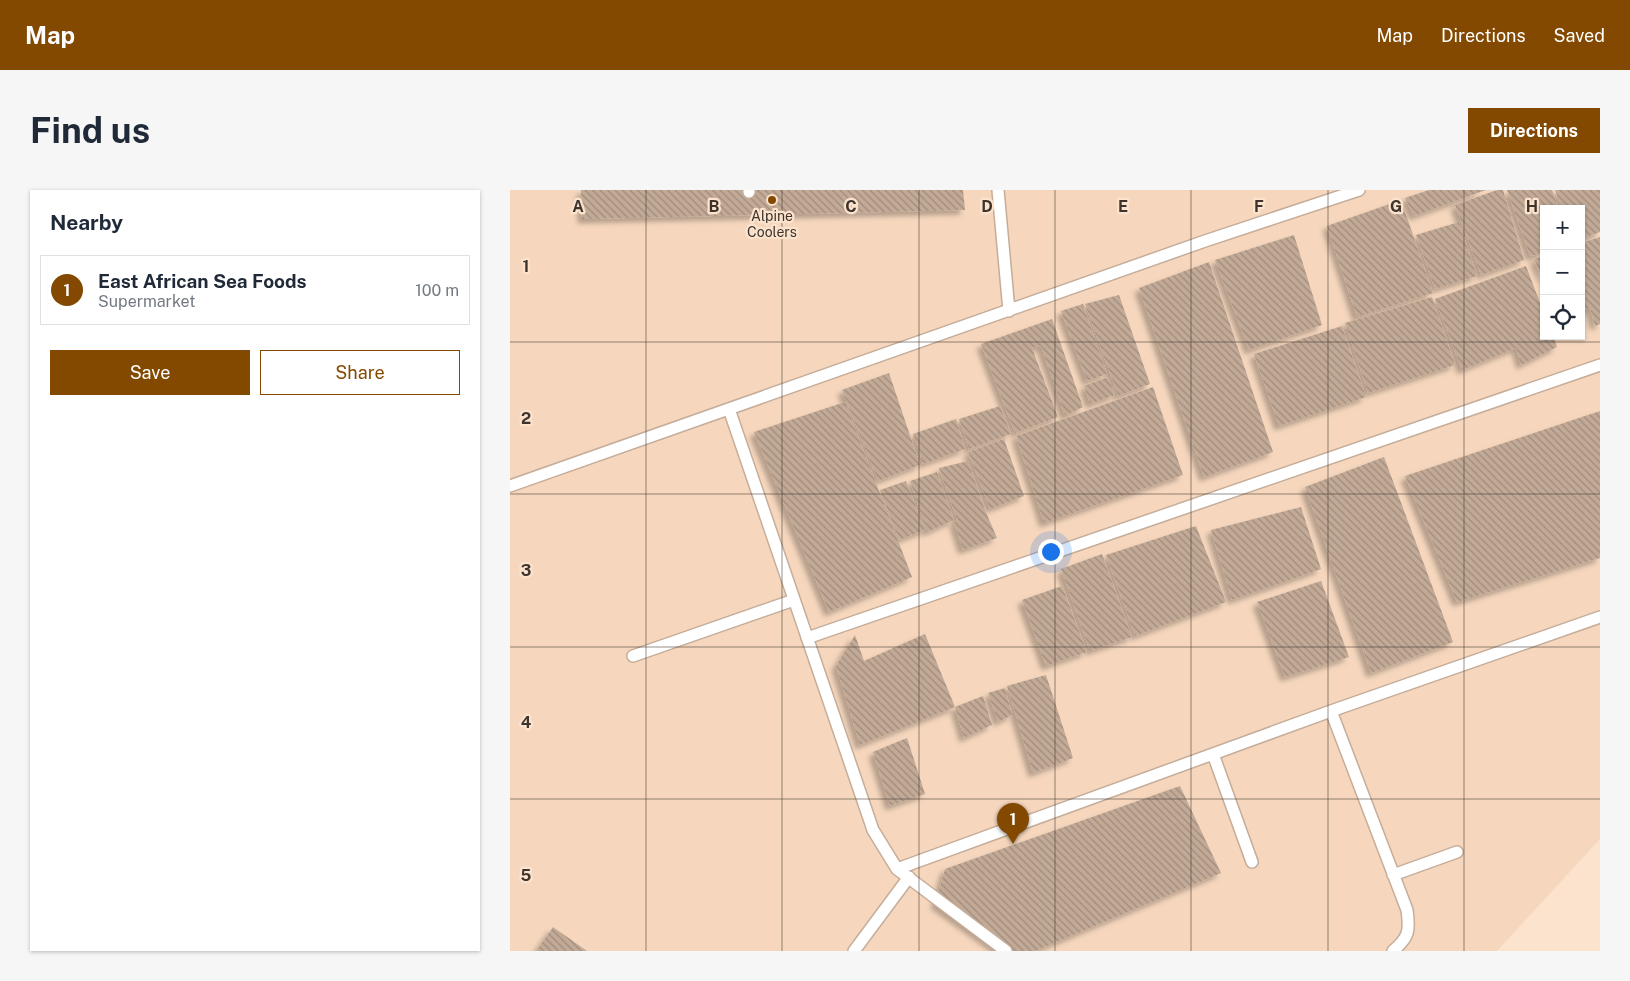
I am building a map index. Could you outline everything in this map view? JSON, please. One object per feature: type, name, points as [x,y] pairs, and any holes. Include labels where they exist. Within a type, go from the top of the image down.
[{"type":"lane","points":[[998,190],[1009,311]]},
{"type":"lane","points":[[510,486],[1205,241],[1359,190]]},
{"type":"lane","points":[[807,638],[1600,365]]},
{"type":"lane","points":[[729,409],[872,830],[897,868],[1006,951]]},
{"type":"lane","points":[[634,656],[794,600]]},
{"type":"lane","points":[[897,868],[1331,711],[1600,617]]},
{"type":"lane","points":[[1331,711],[1407,910],[1409,923],[1407,936],[1393,951]]},
{"type":"lane","points":[[1213,754],[1252,862]]},
{"type":"lane","points":[[1393,875],[1457,852]]},
{"type":"lane","points":[[854,951],[909,878]]},
{"type":"shaded area","points":[[510,190],[1600,190],[1600,839],[1497,951],[510,951]]},
{"type":"building","name":"Alpine Coolers","points":[[581,190],[963,190],[965,210],[582,219]]},
{"type":"building","points":[[1429,190],[1486,190],[1414,216],[1405,198]]},
{"type":"building","points":[[1497,190],[1503,190],[1524,260],[1481,275],[1455,205]]},
{"type":"building","points":[[1507,190],[1552,190],[1558,205],[1540,205],[1540,254],[1530,256]]},
{"type":"building","points":[[1555,190],[1600,190],[1600,232],[1585,238],[1585,205],[1561,205]]},
{"type":"building","points":[[1401,200],[1433,293],[1357,317],[1327,226]]},
{"type":"building","points":[[1459,222],[1477,276],[1435,289],[1416,235]]},
{"type":"building","points":[[1294,235],[1322,325],[1249,350],[1215,260]]},
{"type":"building","points":[[1600,237],[1600,324],[1595,326],[1590,308],[1585,310],[1585,242]]},
{"type":"building","points":[[1540,257],[1540,272],[1534,259]]},
{"type":"building","points":[[1209,262],[1273,452],[1204,477],[1139,288]]},
{"type":"building","points":[[1526,266],[1540,303],[1540,340],[1554,340],[1557,347],[1521,365],[1516,348],[1462,370],[1435,299]]},
{"type":"building","points":[[1119,295],[1150,384],[1118,396],[1085,304]]},
{"type":"building","points":[[1432,297],[1455,365],[1368,393],[1345,323]]},
{"type":"building","points":[[1083,304],[1107,374],[1087,381],[1061,311]]},
{"type":"building","points":[[1052,319],[1083,407],[1065,416],[1041,346],[1032,348],[1058,417],[1015,433],[981,344]]},
{"type":"building","points":[[1342,326],[1366,397],[1279,426],[1254,354]]},
{"type":"building","points":[[889,373],[920,465],[878,481],[842,390]]},
{"type":"building","points":[[1108,377],[1115,395],[1090,404],[1084,386]]},
{"type":"building","points":[[1153,387],[1183,475],[1044,523],[1016,436]]},
{"type":"building","points":[[845,402],[912,577],[829,612],[754,432]]},
{"type":"building","points":[[1000,406],[1011,434],[969,449],[959,419]]},
{"type":"building","points":[[1600,411],[1600,558],[1457,602],[1405,476]]},
{"type":"building","points":[[956,419],[965,449],[923,464],[913,434]]},
{"type":"building","points":[[1004,439],[1024,496],[990,509],[968,452]]},
{"type":"building","points":[[1384,457],[1453,642],[1371,673],[1305,487]]},
{"type":"building","points":[[968,461],[997,538],[963,550],[954,523],[957,520],[939,468]]},
{"type":"building","points":[[937,472],[954,520],[927,532],[910,481]]},
{"type":"building","points":[[906,481],[925,530],[899,540],[880,490]]},
{"type":"building","points":[[1301,507],[1321,569],[1232,600],[1211,530]]},
{"type":"building","points":[[1196,526],[1226,602],[1135,636],[1106,555]]},
{"type":"building","points":[[1102,554],[1132,637],[1090,651],[1061,569]]},
{"type":"building","points":[[1321,581],[1349,657],[1285,677],[1257,602]]},
{"type":"building","points":[[1062,586],[1087,652],[1046,666],[1022,600]]},
{"type":"building","points":[[925,634],[955,707],[860,745],[836,666],[855,635],[864,661]]},
{"type":"building","points":[[1046,675],[1073,758],[1033,773],[1007,686]]},
{"type":"building","points":[[1005,688],[1012,715],[998,722],[988,693]]},
{"type":"building","points":[[983,696],[992,725],[964,738],[955,707]]},
{"type":"building","points":[[907,738],[925,794],[890,806],[873,752]]},
{"type":"building","points":[[1180,786],[1221,873],[1035,951],[1000,951],[935,904],[945,869]]},
{"type":"building","points":[[553,927],[587,951],[538,951]]},
{"type":"place","name":"Alpine Coolers","points":[[772,200]]},
{"type":"place","name":"East African Sea Foods","points":[[1013,844]]}]
